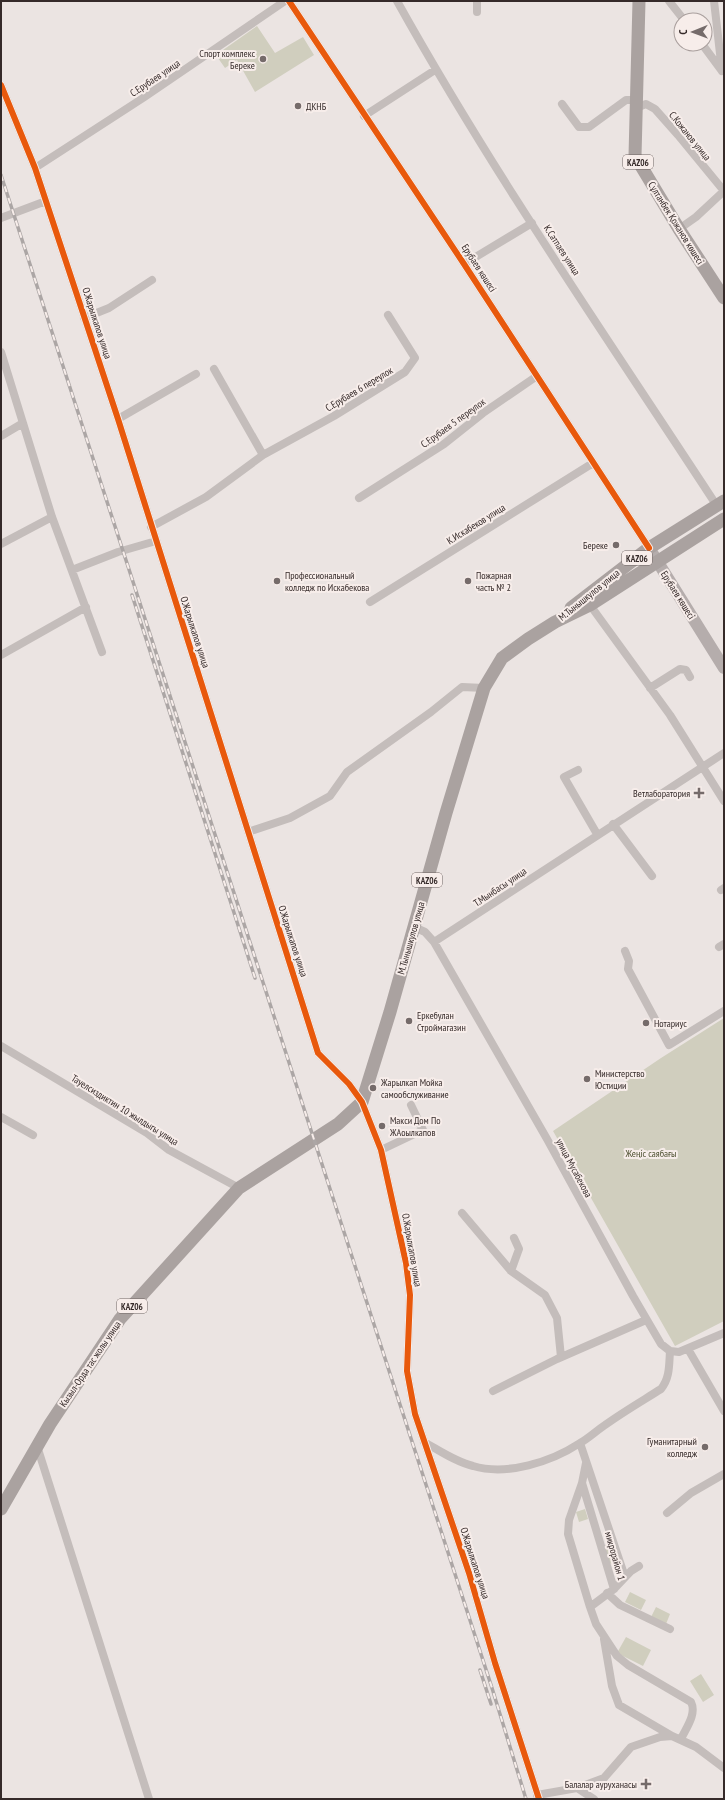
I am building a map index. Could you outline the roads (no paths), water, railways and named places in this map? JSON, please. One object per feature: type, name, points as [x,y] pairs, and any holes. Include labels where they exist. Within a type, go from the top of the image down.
[{"type":"main road","name":"Сұлтанбек Қожанов көшесі","points":[[639,1],[635,156],[679,229],[724,298]]},
{"type":"main road","name":"М.Тынышкулов улица","points":[[555,622],[649,548],[721,503]]},
{"type":"main road","name":"М.Тынышкулов улица","points":[[362,1102],[390,1012],[484,688],[502,658],[555,622],[590,605],[724,519]]},
{"type":"main road","name":"Ерубаев көшесі","points":[[649,548],[724,668]]},
{"type":"main road","name":"Кызыл-Орда тас жолы улица","points":[[1,1509],[59,1410],[120,1319],[239,1188],[338,1124],[362,1102]]},
{"type":"street","name":"С.Ерубаев улица","points":[[35,168],[143,98],[285,1]]},
{"type":"street","name":"Ерубаев көшесі","points":[[289,1],[538,376],[649,548]]},
{"type":"street","name":"К.Сатпаев улица","points":[[397,1],[435,70],[532,223],[721,503]]},
{"type":"street","points":[[477,1],[477,12]]},
{"type":"street","points":[[669,1],[678,12]]},
{"type":"street","points":[[714,1],[723,72]]},
{"type":"street","points":[[708,52],[723,72]]},
{"type":"street","points":[[364,116],[435,70]]},
{"type":"street","name":"О.Жарылкапов улица","points":[[1,85],[35,168],[118,420],[318,1053],[349,1084],[362,1102],[381,1150],[406,1263],[410,1294],[408,1371],[415,1414],[469,1573],[495,1663],[538,1797]]},
{"type":"street","name":"С.Кожанов улица","points":[[562,104],[579,127],[589,127],[626,100],[637,104],[646,104],[655,110],[678,135],[724,191]]},
{"type":"street","points":[[679,229],[696,217],[724,191]]},
{"type":"street","points":[[1,218],[46,201]]},
{"type":"street","points":[[464,264],[532,223]]},
{"type":"street","name":"О.Жарылкапов улица","points":[[84,318],[109,308],[152,280]]},
{"type":"street","name":"С.Ерубаев 6 переулок","points":[[152,527],[206,497],[263,455],[334,416],[405,372],[415,358],[388,315]]},
{"type":"street","points":[[1,352],[52,517],[102,652]]},
{"type":"street","points":[[214,369],[263,455]]},
{"type":"street","points":[[118,420],[196,374]]},
{"type":"street","name":"С.Ерубаев 5 переулок","points":[[359,498],[444,444],[483,413],[538,376]]},
{"type":"street","points":[[1,436],[23,423]]},
{"type":"street","name":"К.Искабеков улица","points":[[370,602],[593,463]]},
{"type":"street","points":[[1,544],[52,517]]},
{"type":"street","points":[[72,570],[118,552],[156,541]]},
{"type":"street","points":[[590,605],[670,715],[724,801]]},
{"type":"street","points":[[1,655],[86,607]]},
{"type":"street","points":[[650,688],[680,669],[686,670],[690,677]]},
{"type":"street","points":[[248,832],[290,818],[330,796],[347,772],[462,688],[484,688]]},
{"type":"street","name":"Т.Мынбасы улица","points":[[434,942],[724,753]]},
{"type":"street","points":[[578,770],[564,777],[598,834]]},
{"type":"street","points":[[613,824],[652,876]]},
{"type":"street","points":[[414,927],[425,932],[434,942]]},
{"type":"street","name":"улица Мусабекова","points":[[434,942],[547,1139],[646,1320],[661,1344],[670,1351]]},
{"type":"street","points":[[625,951],[629,961],[628,969],[669,1045],[724,1011]]},
{"type":"street","name":"Тауелсиздиктин 10 жылдыгы улица","points":[[1,1046],[147,1133],[169,1150],[239,1188]]},
{"type":"street","points":[[381,1150],[423,1130],[411,1105]]},
{"type":"street","points":[[1,1117],[32,1135]]},
{"type":"street","points":[[462,1213],[511,1271],[544,1295],[557,1318],[562,1357]]},
{"type":"street","points":[[511,1271],[519,1249],[514,1238]]},
{"type":"street","points":[[493,1391],[562,1357],[646,1320]]},
{"type":"street","points":[[424,1442],[453,1459],[474,1466],[502,1471],[525,1466],[559,1454],[580,1444],[605,1424],[661,1389],[668,1377],[670,1351],[680,1352],[724,1333]]},
{"type":"street","points":[[688,1349],[724,1411]]},
{"type":"street","points":[[580,1444],[625,1577]]},
{"type":"street","points":[[37,1446],[149,1799]]},
{"type":"street","name":"микрорайон 1","points":[[586,1462],[582,1483],[611,1591],[590,1607]]},
{"type":"street","points":[[667,1513],[691,1493],[724,1474]]},
{"type":"street","points":[[582,1483],[569,1520],[568,1534],[596,1624],[617,1656],[628,1665],[691,1702],[693,1713],[681,1739]]},
{"type":"street","points":[[638,1566],[611,1591],[620,1605],[670,1630]]},
{"type":"street","points":[[603,1634],[612,1686],[619,1705],[672,1736],[696,1747],[724,1768]]},
{"type":"street","points":[[538,1797],[577,1788],[604,1778],[631,1747],[672,1736]]},
{"type":"street","points":[[577,1788],[594,1799]]},
{"type":"railway","points":[[1,175],[492,1688],[526,1799]]},
{"type":"railway","points":[[132,595],[255,978]]},
{"type":"railway","points":[[480,1670],[491,1704]]},
{"type":"place","name":"Спорт комплекс Береке","points":[[263,59]]},
{"type":"place","name":"ДКНБ","points":[[298,106]]},
{"type":"place","name":"Береке","points":[[616,545]]},
{"type":"place","name":"Профессиональный колледж по Искабекова","points":[[277,581]]},
{"type":"place","name":"Пожарная часть № 2","points":[[468,581]]},
{"type":"place","name":"Ветлаборатория","points":[[699,793]]},
{"type":"place","name":"Еркебулан Строймагазин","points":[[409,1021]]},
{"type":"place","name":"Нотариус","points":[[646,1023]]},
{"type":"place","name":"Министерство Юстиции","points":[[587,1079]]},
{"type":"place","name":"Жарылкап Мойка самообслуживание","points":[[373,1088]]},
{"type":"place","name":"Макси Дом По ЖАоылкапов","points":[[382,1126]]},
{"type":"place","name":"Гуманитарный колледж","points":[[705,1447]]},
{"type":"place","name":"Балалар ауруханасы","points":[[646,1784]]},
{"type":"park label","name":"Жеңіс саябағы","points":[[651,1153]]}]
